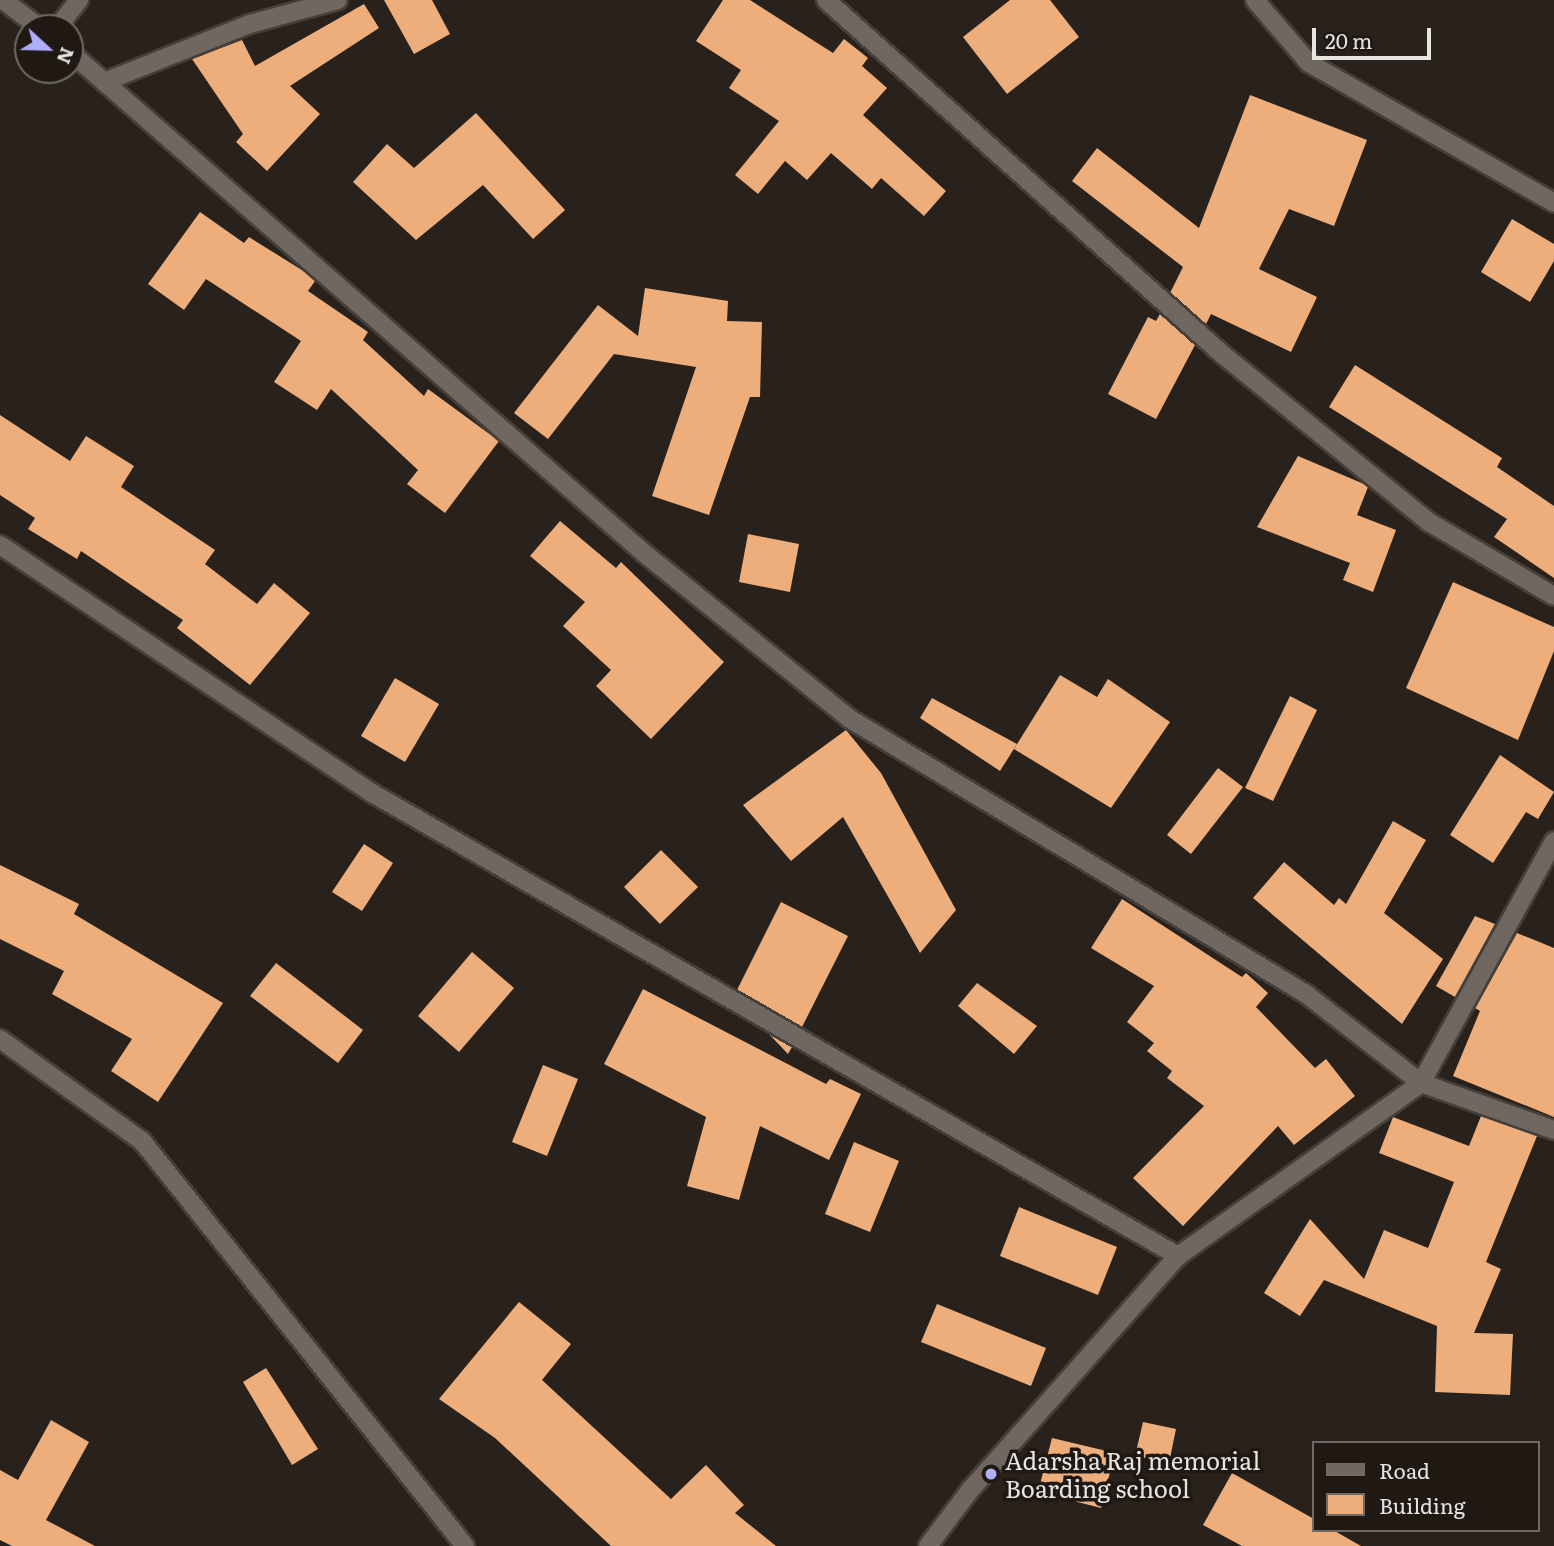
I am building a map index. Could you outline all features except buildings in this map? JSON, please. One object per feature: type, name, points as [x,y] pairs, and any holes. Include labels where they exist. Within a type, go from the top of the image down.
[{"type":"street","points":[[3,0],[22,14]]},
{"type":"street","points":[[68,14],[79,0]]},
{"type":"street","points":[[104,82],[250,24],[338,0]]},
{"type":"street","points":[[826,0],[1222,354],[1429,522],[1554,596]]},
{"type":"street","points":[[1255,0],[1309,63],[1554,202]]},
{"type":"street","points":[[84,64],[645,554],[850,719],[1306,994],[1421,1083],[1554,1130]]},
{"type":"street","points":[[0,545],[372,793],[1178,1256]]},
{"type":"street","points":[[928,1546],[971,1489],[1178,1256],[1421,1083],[1554,841]]},
{"type":"street","points":[[0,1039],[142,1141],[465,1546]]},
{"type":"place","name":"Adarsha Raj memorial Boarding school","points":[[991,1474]]}]
